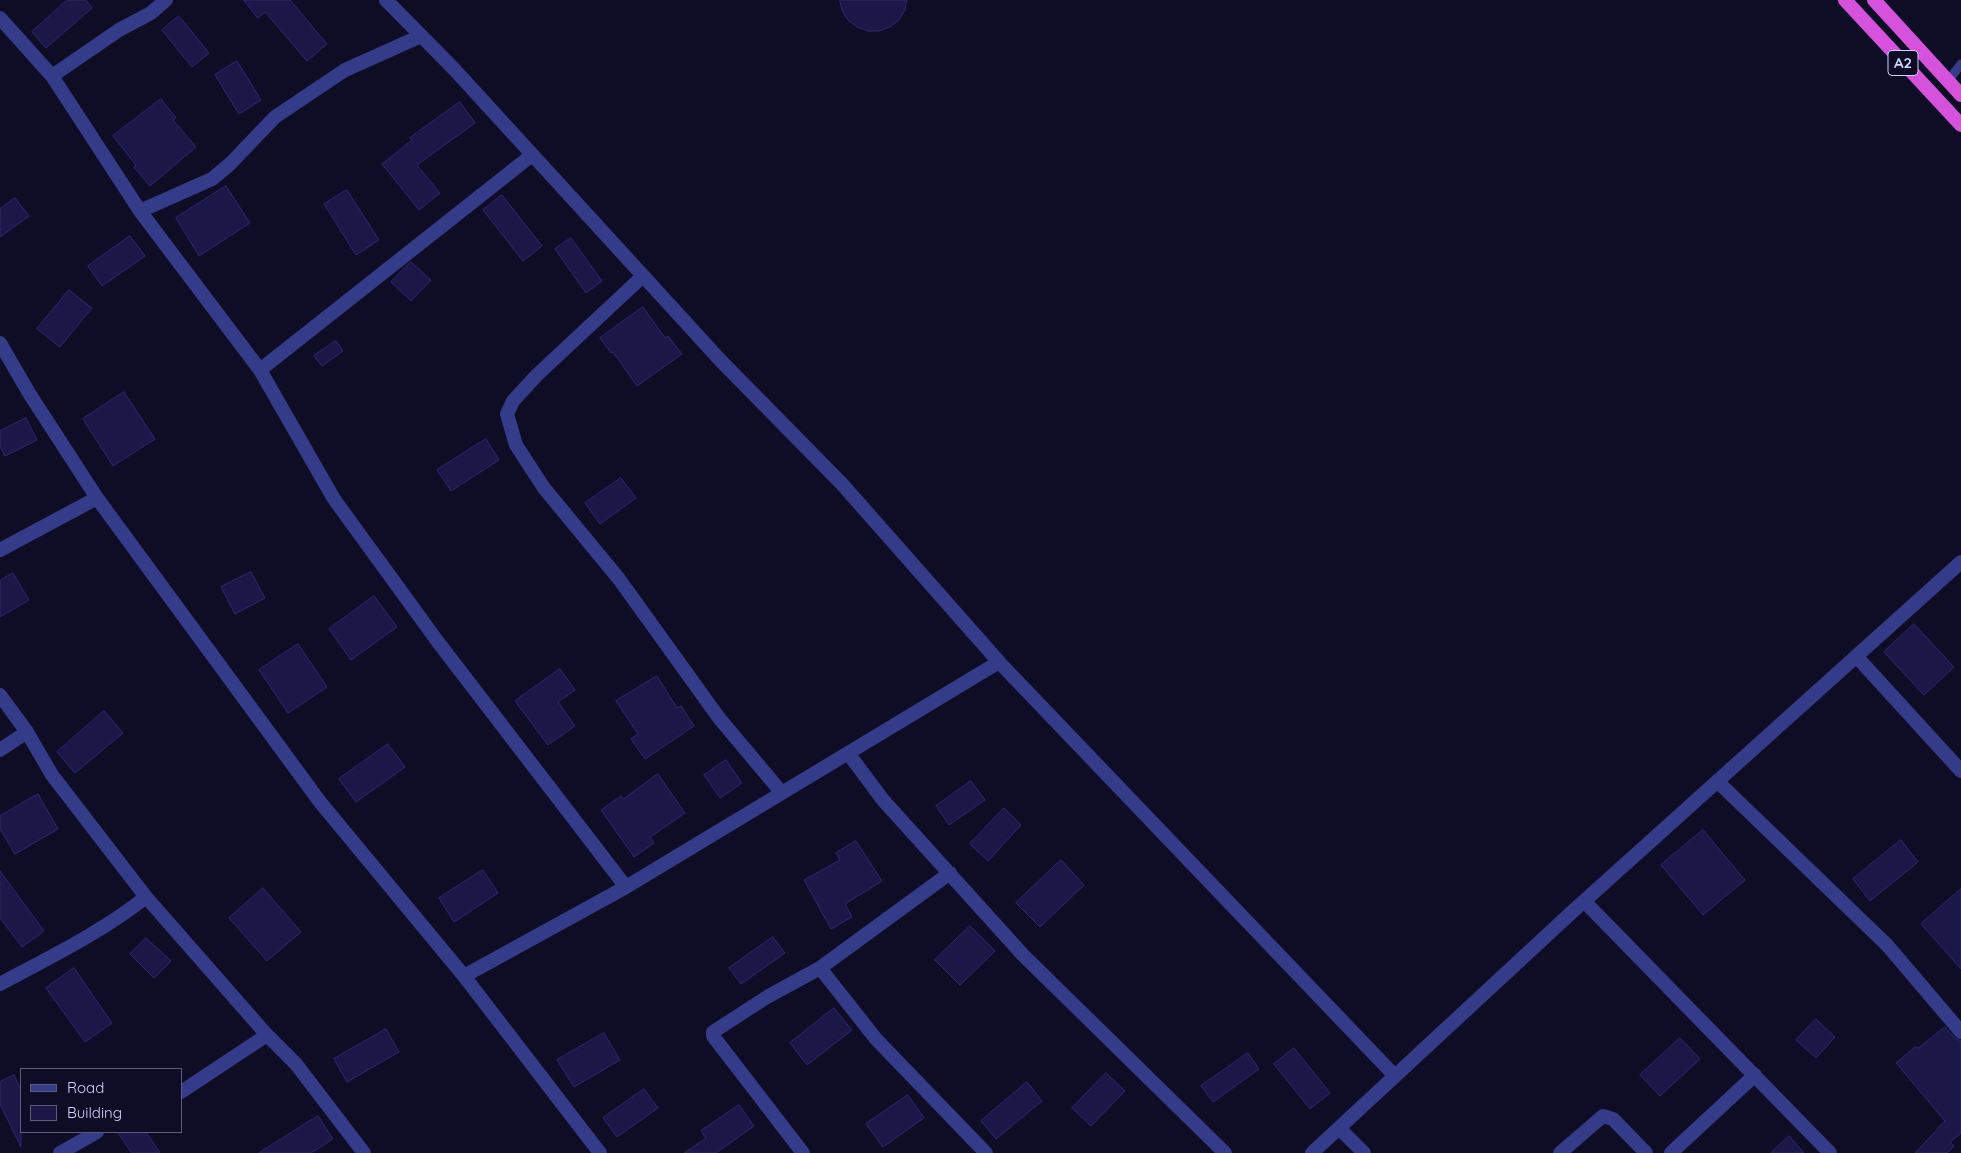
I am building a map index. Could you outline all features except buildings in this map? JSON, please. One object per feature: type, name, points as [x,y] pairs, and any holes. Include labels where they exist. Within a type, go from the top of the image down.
[{"type":"highway","name":"A2","points":[[1845,0],[1961,126]]},
{"type":"highway","name":"A2","points":[[1874,0],[1961,95]]},
{"type":"street","points":[[52,76],[119,30],[150,13],[166,0]]},
{"type":"street","points":[[386,0],[454,69],[721,361],[842,484],[999,662],[1395,1076]]},
{"type":"street","points":[[0,18],[52,76],[140,211],[260,370],[334,500],[438,642],[626,887]]},
{"type":"street","points":[[140,211],[212,179],[230,164],[275,116],[345,70],[421,36]]},
{"type":"street","points":[[260,370],[532,155]]},
{"type":"street","points":[[643,276],[536,375],[513,401],[507,414],[516,446],[544,488],[619,579],[719,718],[782,793]]},
{"type":"street","points":[[0,343],[29,393],[97,498],[320,802],[464,976],[600,1153]]},
{"type":"street","points":[[0,550],[97,498]]},
{"type":"street","points":[[1312,1153],[1584,901],[1961,562]]},
{"type":"street","points":[[1856,656],[1961,771]]},
{"type":"street","points":[[464,976],[626,887],[999,662]]},
{"type":"street","points":[[0,695],[27,732],[52,775],[146,897],[296,1064],[364,1153]]},
{"type":"street","points":[[0,750],[27,732]]},
{"type":"street","points":[[848,753],[883,800],[1023,955],[1225,1153]]},
{"type":"street","points":[[1717,781],[1887,945],[1961,1032]]},
{"type":"street","points":[[802,1153],[712,1034],[767,997],[820,968],[950,874]]},
{"type":"street","points":[[0,984],[124,915],[146,897]]},
{"type":"street","points":[[1584,901],[1830,1153]]},
{"type":"street","points":[[820,968],[876,1039],[986,1153]]},
{"type":"street","points":[[182,1091],[268,1035]]},
{"type":"street","points":[[1671,1153],[1755,1075]]},
{"type":"street","points":[[1560,1153],[1603,1116],[1613,1119],[1646,1153]]},
{"type":"street","points":[[1339,1128],[1364,1153]]},
{"type":"street","points":[[60,1153],[95,1133]]},
{"type":"lane","points":[[1948,81],[1961,64]]}]
